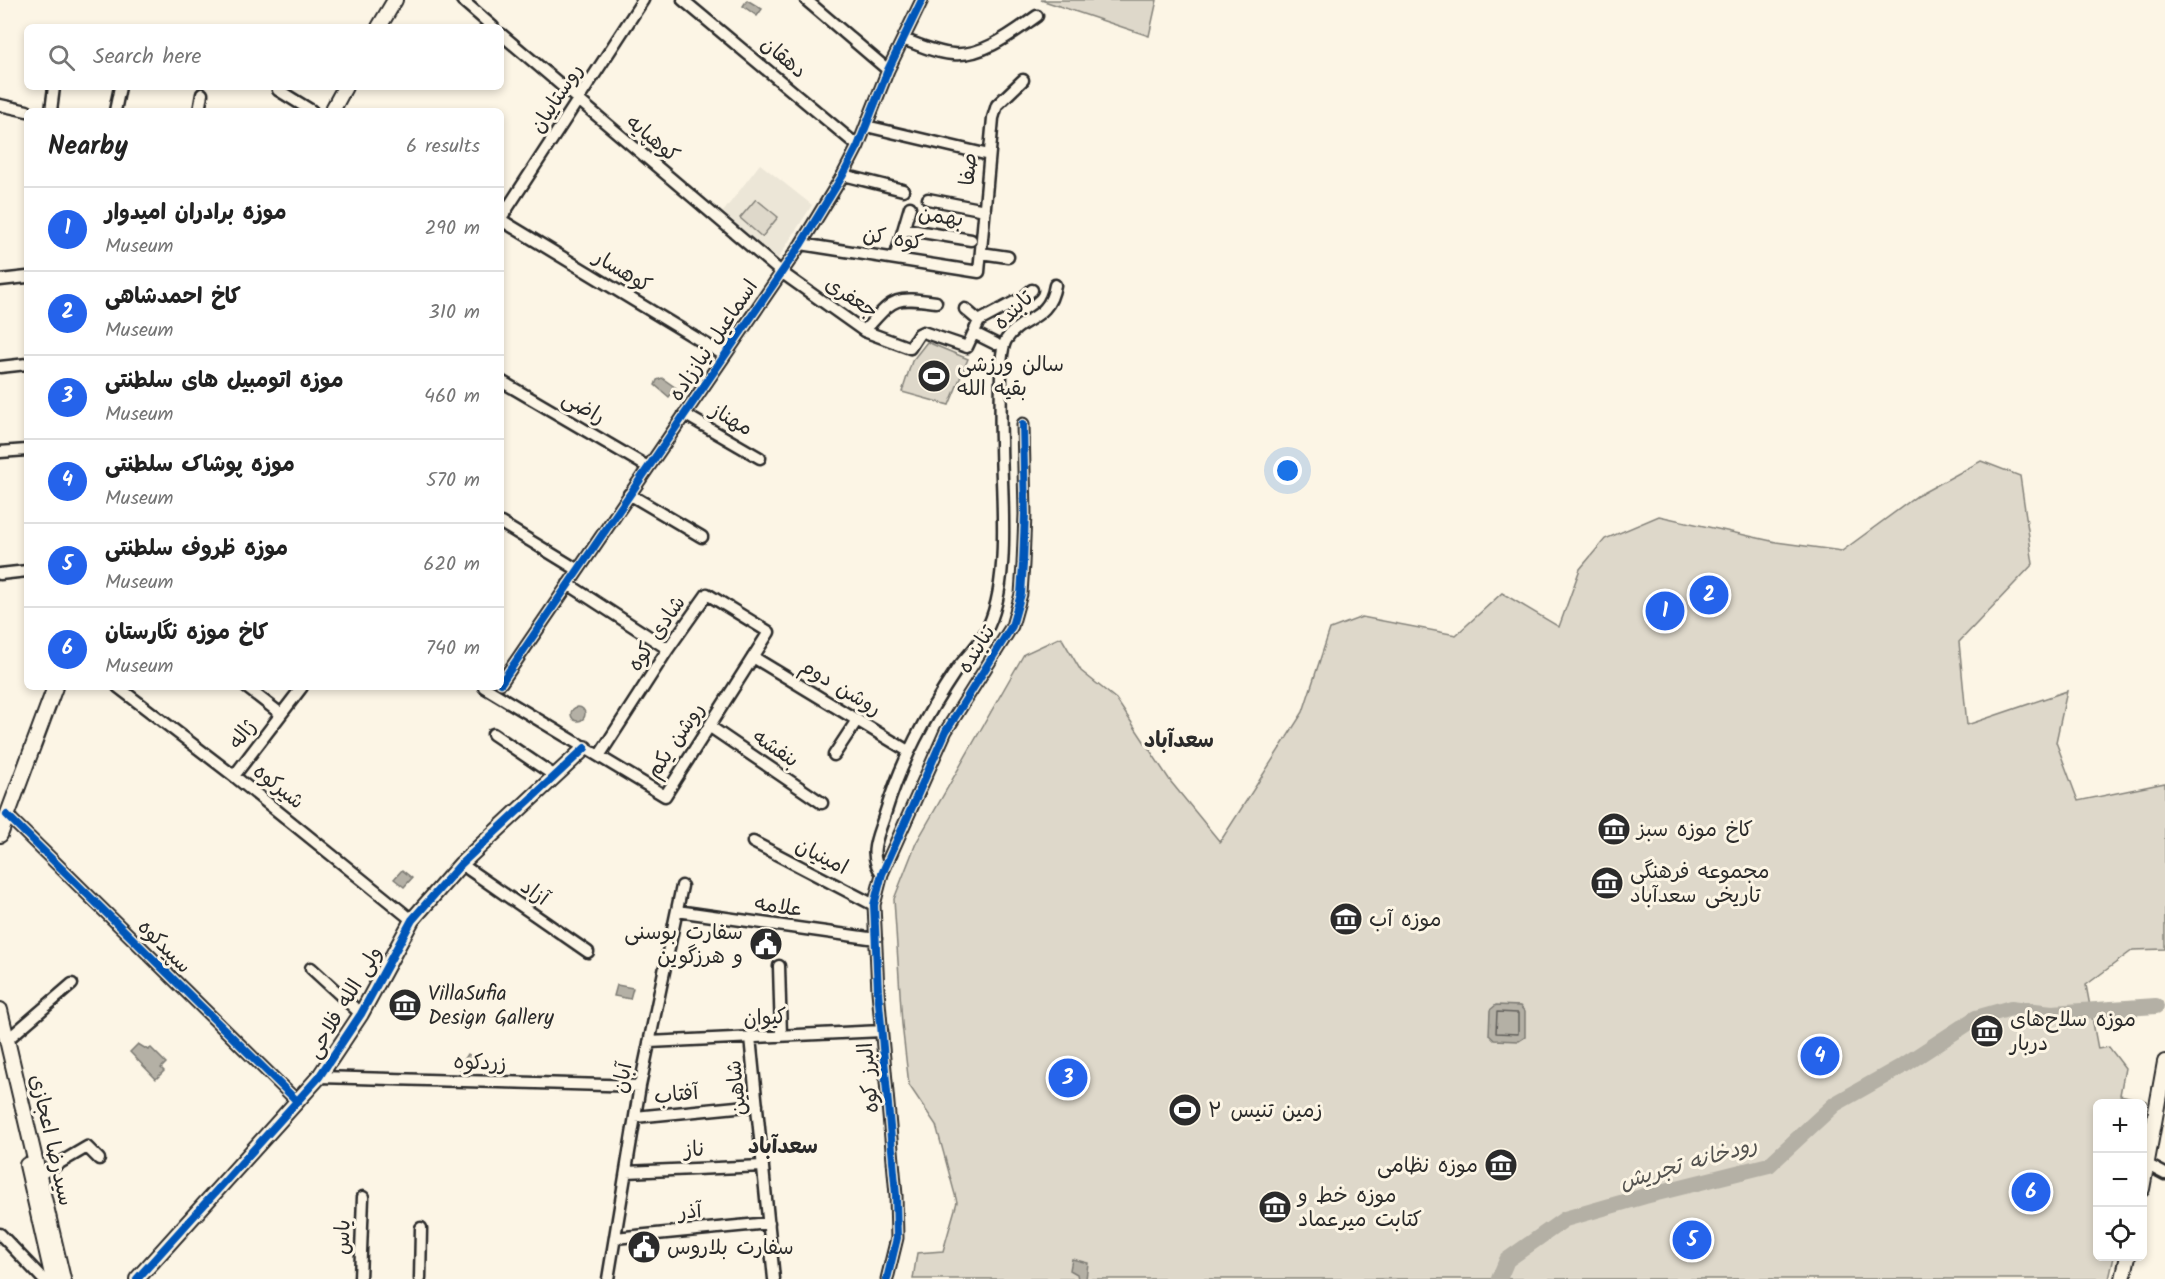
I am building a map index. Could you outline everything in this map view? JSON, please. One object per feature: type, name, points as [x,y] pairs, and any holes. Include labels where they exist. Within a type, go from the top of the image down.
[{"type":"street","points":[[462,0],[490,24]]},
{"type":"street","name":"روستاییان","points":[[504,214],[643,0]]},
{"type":"street","name":"دهقان","points":[[683,0],[858,146]]},
{"type":"street","points":[[806,0],[888,70]]},
{"type":"street","name":"اسماعیل نیاززاده","points":[[504,679],[801,244],[843,176],[858,146],[888,70],[922,0]]},
{"type":"street","points":[[380,24],[390,1]]},
{"type":"street","points":[[903,39],[932,50],[954,54],[976,51],[1012,33],[1037,16]]},
{"type":"street","name":"کوهپایه","points":[[504,37],[781,272]]},
{"type":"street","name":"صفا","points":[[979,272],[993,118],[997,105],[1023,80]]},
{"type":"street","points":[[51,108],[54,90]]},
{"type":"street","points":[[116,108],[119,90]]},
{"type":"street","points":[[278,90],[307,108]]},
{"type":"street","points":[[334,108],[343,90]]},
{"type":"street","points":[[200,108],[202,94]]},
{"type":"street","points":[[0,105],[24,110]]},
{"type":"street","points":[[866,126],[989,155]]},
{"type":"street","points":[[843,176],[903,190]]},
{"type":"street","points":[[928,199],[985,210]]},
{"type":"street","points":[[895,258],[910,207]]},
{"type":"street","name":"کوهسار","points":[[504,221],[724,355]]},
{"type":"street","name":"بهمن","points":[[904,229],[971,240]]},
{"type":"street","name":"کوه کن","points":[[801,244],[979,272]]},
{"type":"street","points":[[981,253],[1008,257]]},
{"type":"street","name":"جعفری","points":[[781,272],[864,331],[910,348],[919,334],[923,332],[967,347],[974,333]]},
{"type":"street","points":[[0,280],[24,277]]},
{"type":"street","name":"تابنده","points":[[882,874],[875,862],[874,848],[892,791],[908,751],[921,726],[959,667],[984,636],[992,620],[999,594],[1002,516],[1001,364],[1006,340],[1047,307],[1053,296],[1055,285]]},
{"type":"street","points":[[996,344],[974,333],[979,321],[1024,297],[1032,290]]},
{"type":"street","points":[[864,331],[886,307],[896,300],[908,298],[936,302]]},
{"type":"street","points":[[965,309],[979,321]]},
{"type":"street","points":[[0,367],[24,364]]},
{"type":"street","name":"راضی","points":[[504,383],[648,467]]},
{"type":"street","name":"مهناز","points":[[684,414],[760,458]]},
{"type":"street","name":"تنابنده","points":[[882,874],[946,731],[1012,626],[1021,594],[1023,564],[1025,514],[1023,424]]},
{"type":"street","points":[[0,453],[24,450]]},
{"type":"street","points":[[629,494],[702,537]]},
{"type":"street","points":[[504,525],[578,570]]},
{"type":"street","points":[[0,574],[24,570]]},
{"type":"street","points":[[568,584],[668,649]]},
{"type":"street","name":"شادی کوه","points":[[599,756],[668,649],[707,594],[769,632]]},
{"type":"street","name":"روشن یکم","points":[[496,690],[585,748],[665,796],[769,632]]},
{"type":"street","name":"روشن دوم","points":[[753,657],[908,751]]},
{"type":"street","points":[[0,836],[54,690]]},
{"type":"street","name":"شیرکوه","points":[[122,690],[234,776],[412,920]]},
{"type":"street","points":[[250,690],[281,714]]},
{"type":"street","name":"ژاله","points":[[234,776],[300,690]]},
{"type":"street","points":[[834,755],[857,720]]},
{"type":"street","name":"بنفشه","points":[[709,726],[822,803]]},
{"type":"street","points":[[493,734],[555,776]]},
{"type":"street","name":"ولی‌ الله فلاحی","points":[[136,1279],[319,1077],[361,1014],[412,920],[461,864],[585,748]]},
{"type":"street","name":"سپیدکوه","points":[[7,815],[298,1102]]},
{"type":"street","name":"امینیان","points":[[753,842],[874,905]]},
{"type":"street","name":"آزاد","points":[[461,864],[588,952]]},
{"type":"street","name":"البرز کوه","points":[[882,874],[874,905],[882,1031],[897,1195],[897,1238],[887,1279]]},
{"type":"street","name":"آبان","points":[[608,1279],[640,1086],[682,886]]},
{"type":"street","name":"علامه","points":[[677,911],[876,939]]},
{"type":"street","points":[[779,966],[781,1036]]},
{"type":"street","points":[[311,968],[361,1014]]},
{"type":"street","points":[[4,1045],[72,984]]},
{"type":"street","name":"سیدرضا اعجازی","points":[[0,1011],[4,1045],[53,1279]]},
{"type":"street","name":"کیوان","points":[[649,1042],[882,1031]]},
{"type":"street","name":"شاهین","points":[[750,1037],[774,1279]]},
{"type":"street","name":"سیدرضا اعجازی","points":[[4,1045],[39,1175],[63,1279]]},
{"type":"street","points":[[2147,1170],[2161,1108],[2165,1062]]},
{"type":"street","name":"زردکوه","points":[[319,1077],[640,1086]]},
{"type":"street","name":"آفتاب","points":[[635,1117],[757,1105]]},
{"type":"street","points":[[39,1175],[87,1147],[99,1159]]},
{"type":"street","name":"ناز","points":[[626,1172],[763,1166]]},
{"type":"street","points":[[2148,1166],[2165,1174]]},
{"type":"street","name":"یاس","points":[[360,1279],[363,1197]]},
{"type":"street","name":"آذر","points":[[615,1238],[769,1223]]},
{"type":"street","points":[[420,1279],[421,1228]]},
{"type":"street","points":[[0,1234],[43,1279]]},
{"type":"street","points":[[2122,1279],[2126,1261]]},
{"type":"shaded area","points":[[1041,0],[1157,0],[1149,36]]},
{"type":"shaded area","points":[[760,164],[812,205],[777,260],[723,212]]},
{"type":"shaded area","points":[[756,199],[778,217],[762,237],[740,218]]},
{"type":"shaded area","name":"سالن ورزشی بقیه الله","points":[[927,342],[968,359],[949,405],[902,392],[912,361]]},
{"type":"shaded area","name":"مجموعه فرهنگی تاریخی سعدآباد","points":[[1981,461],[2020,476],[2033,564],[1959,642],[1967,725],[2067,691],[2056,742],[2078,801],[2165,783],[2165,949],[2133,950],[2086,985],[2098,1049],[2109,1047],[2125,1068],[2120,1095],[2138,1099],[2093,1099],[2093,1261],[2113,1261],[2109,1279],[913,1279],[917,1253],[943,1251],[957,1202],[936,1125],[909,1085],[902,1024],[894,899],[916,843],[1024,654],[1061,637],[1081,671],[1116,699],[1171,782],[1220,842],[1303,712],[1330,629],[1362,617],[1456,635],[1502,593],[1559,627],[1580,569],[1605,539],[1659,516],[1776,542],[1842,551],[1917,496]]},
{"type":"water","points":[[747,0],[762,9],[757,16],[743,6]]},
{"type":"water","points":[[662,378],[676,388],[669,397],[655,385],[657,380]]},
{"type":"water","points":[[578,707],[583,709],[585,714],[583,719],[578,721],[573,719],[571,714],[573,709]]},
{"type":"water","points":[[402,870],[412,878],[404,887],[394,879]]},
{"type":"water","points":[[617,985],[633,988],[630,999],[614,996]]},
{"type":"water","points":[[1496,1005],[1520,1006],[1525,1012],[1525,1037],[1519,1041],[1494,1040],[1489,1035],[1490,1010]]},
{"type":"water","points":[[138,1044],[148,1050],[151,1048],[166,1063],[161,1068],[164,1071],[156,1079],[130,1052]]},
{"type":"water","points":[[468,1054],[475,1059],[466,1073],[459,1068]]},
{"type":"water","points":[[1072,1259],[1088,1263],[1086,1279],[1078,1279],[1077,1274],[1070,1270]]},
{"type":"waterway","name":"رودخانه تجریش","points":[[1499,1279],[1507,1260],[1565,1219],[1769,1165],[1835,1104],[1904,1065],[1976,1018],[2011,1008],[2052,1013],[2156,1006]]},
{"type":"cycle path","points":[[504,679],[801,244],[858,146],[888,70],[922,0]]},
{"type":"cycle path","points":[[887,1279],[897,1238],[896,1195],[878,991],[874,905],[882,874],[946,731],[1012,626],[1021,594],[1023,564],[1025,514],[1023,424]]},
{"type":"cycle path","points":[[137,1279],[319,1077],[361,1014],[412,920],[461,864],[585,748]]},
{"type":"cycle path","points":[[7,815],[298,1102]]},
{"type":"place","name":"سالن ورزشی بقیه الله","points":[[934,376]]},
{"type":"place","name":"کاخ احمدشاهی","points":[[1709,595]]},
{"type":"place","name":"موزه برادران امیدوار","points":[[1665,611]]},
{"type":"place","name":"کاخ موزه سبز","points":[[1614,829]]},
{"type":"place","name":"مجموعه فرهنگی تاریخی سعدآباد","points":[[1607,883]]},
{"type":"place","name":"موزه آب","points":[[1346,919]]},
{"type":"place","name":"سفارت بوسنی و هرزگوین","points":[[766,944]]},
{"type":"place","name":"VillaSufia Design Gallery","points":[[405,1005]]},
{"type":"place","name":"موزه سلاح‌های دربار","points":[[1987,1031]]},
{"type":"place","name":"موزه پوشاک سلطنتی","points":[[1820,1056]]},
{"type":"place","name":"موزه اتومبیل های سلطنتی","points":[[1068,1078]]},
{"type":"place","name":"زمین تنیس ۲","points":[[1185,1110]]},
{"type":"place","name":"موزه نظامی","points":[[1501,1165]]},
{"type":"place","name":"کاخ موزه نگارستان","points":[[2031,1192]]},
{"type":"place","name":"موزه خط و کتابت میرعماد","points":[[1275,1207]]},
{"type":"place","name":"موزه ظروف سلطنتی","points":[[1692,1240]]},
{"type":"place","name":"سفارت بلاروس","points":[[644,1247]]},
{"type":"district","name":"سعدآباد","points":[[1179,739]]},
{"type":"district","name":"سعدآباد","points":[[783,1145]]}]
